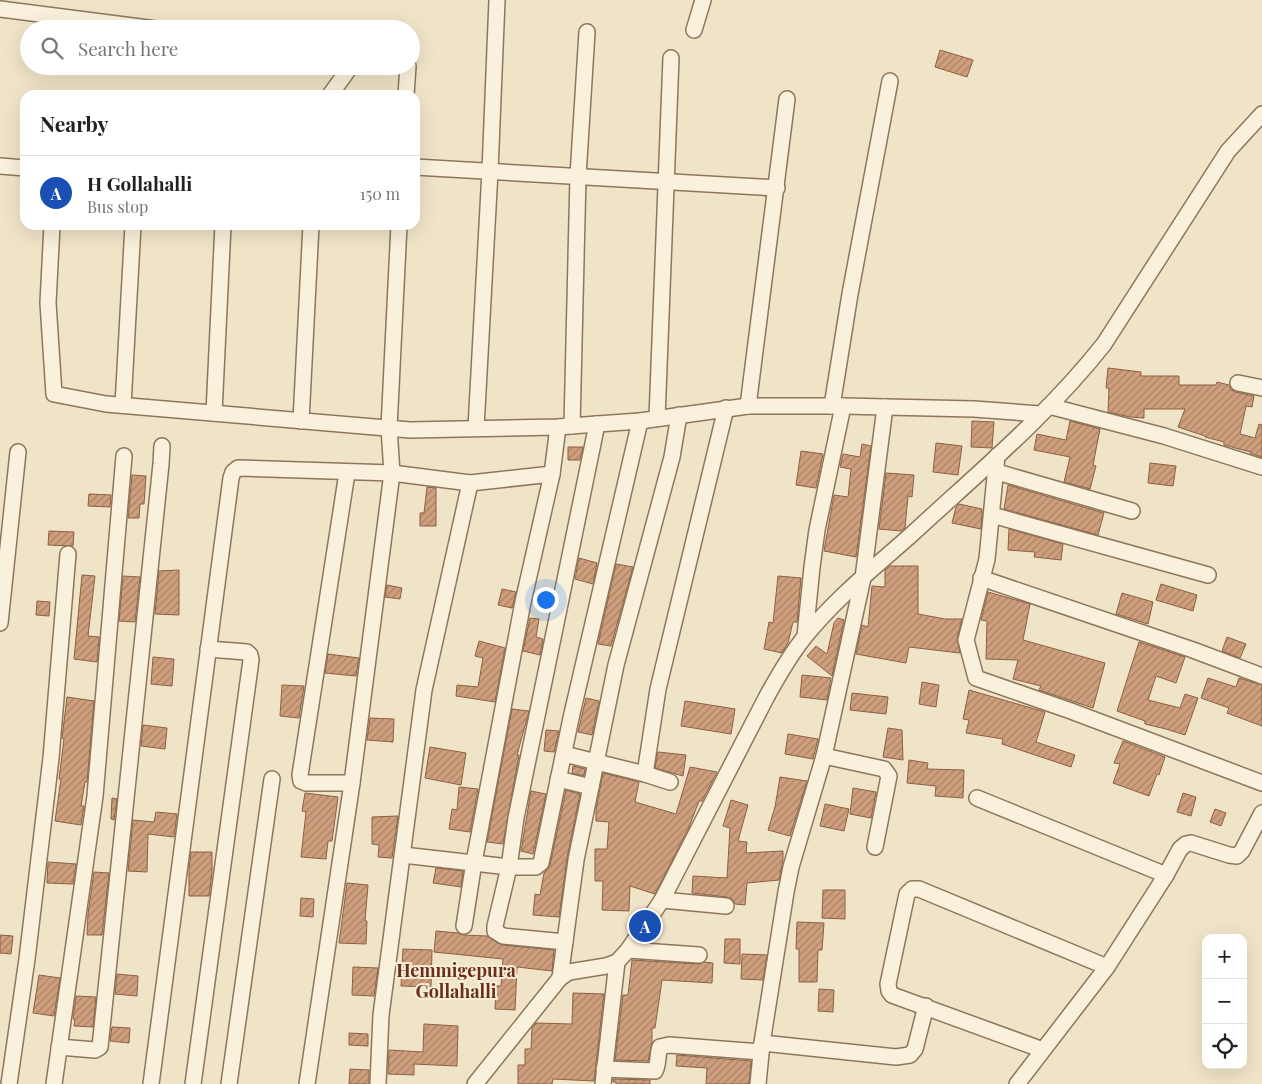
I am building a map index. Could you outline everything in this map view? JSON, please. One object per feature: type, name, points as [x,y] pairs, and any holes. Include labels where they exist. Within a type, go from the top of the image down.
[{"type":"street","points":[[476,428],[497,0]]},
{"type":"street","points":[[694,30],[700,1]]},
{"type":"street","points":[[0,9],[86,20]]},
{"type":"street","points":[[464,926],[474,862],[523,602],[552,474],[565,426],[587,32]]},
{"type":"street","points":[[657,418],[671,58]]},
{"type":"street","points":[[334,90],[344,75]]},
{"type":"street","points":[[406,90],[407,75]]},
{"type":"street","points":[[805,636],[812,567],[838,406],[850,294],[890,80]]},
{"type":"street","points":[[748,406],[787,100]]},
{"type":"street","points":[[475,1084],[560,978],[570,972],[606,966],[617,962],[628,950],[662,900],[766,698],[805,636],[863,578],[997,456],[1086,368],[1104,344],[1228,152],[1262,114]]},
{"type":"street","points":[[0,166],[20,168]]},
{"type":"street","points":[[420,167],[776,188]]},
{"type":"street","points":[[52,230],[48,303],[54,394],[123,406],[410,430],[565,426],[640,421],[748,406],[1044,410],[1164,436],[1262,467]]},
{"type":"street","points":[[123,406],[133,230]]},
{"type":"street","points":[[214,413],[223,230]]},
{"type":"street","points":[[301,421],[311,230]]},
{"type":"street","points":[[307,1084],[352,783],[392,473],[389,428],[399,230]]},
{"type":"street","points":[[1238,383],[1262,388]]},
{"type":"street","points":[[758,1084],[786,892],[824,756],[863,578],[885,407]]},
{"type":"street","points":[[645,774],[658,689],[726,408]]},
{"type":"street","points":[[560,978],[576,860],[616,664],[672,457],[679,415]]},
{"type":"street","points":[[403,855],[509,867],[536,867],[541,863],[607,554],[640,421]]},
{"type":"street","points":[[565,942],[503,936],[495,931],[509,867],[516,818],[597,424]]},
{"type":"street","points":[[59,1047],[95,1050],[100,1047],[162,446]]},
{"type":"street","points":[[0,623],[18,452]]},
{"type":"street","points":[[54,1084],[95,796],[124,456]]},
{"type":"street","points":[[997,456],[997,472],[987,559],[966,640],[976,678],[1071,711],[1262,783]]},
{"type":"street","points":[[151,1084],[230,478],[233,472],[238,468],[392,473],[470,483],[552,474]]},
{"type":"street","points":[[997,472],[1132,511]]},
{"type":"street","points":[[347,473],[300,776],[301,781],[306,783],[352,783]]},
{"type":"street","points":[[378,1084],[381,1015],[424,690],[470,483]]},
{"type":"street","points":[[992,515],[1208,575]]},
{"type":"street","points":[[9,1084],[27,959],[51,758],[68,554]]},
{"type":"street","points":[[981,578],[1193,650],[1262,676]]},
{"type":"street","points":[[193,1084],[251,660],[247,652],[208,649]]},
{"type":"street","points":[[564,754],[670,782]]},
{"type":"street","points":[[824,756],[884,769],[889,776],[874,847]]},
{"type":"street","points":[[229,1084],[272,779]]},
{"type":"street","points":[[558,779],[591,787]]},
{"type":"street","points":[[978,798],[1166,875]]},
{"type":"street","points":[[1017,1084],[1107,966],[1166,875],[1180,849],[1186,844],[1191,843],[1237,856],[1242,851],[1262,813]]},
{"type":"street","points":[[1043,1050],[892,995],[888,991],[907,894],[912,889],[919,889],[1107,966]]},
{"type":"street","points":[[662,900],[726,906]]},
{"type":"street","points":[[628,950],[699,955]]},
{"type":"street","points":[[617,962],[604,1077],[655,1072],[660,1047],[669,1045],[762,1048],[896,1057],[910,1055],[914,1049],[926,1006]]},
{"type":"building","points":[[940,50],[973,60],[967,77],[935,67]]},
{"type":"building","points":[[1108,368],[1141,372],[1141,376],[1179,376],[1179,385],[1216,385],[1217,382],[1229,385],[1231,390],[1236,392],[1254,396],[1252,407],[1246,406],[1240,434],[1255,438],[1259,424],[1262,425],[1262,457],[1178,427],[1185,409],[1144,409],[1144,418],[1108,412],[1109,388],[1106,388]]},
{"type":"building","points":[[972,421],[994,422],[992,448],[971,447]]},
{"type":"building","points":[[1070,421],[1100,429],[1093,465],[1096,466],[1090,489],[1064,482],[1070,457],[1034,450],[1037,434],[1066,440]]},
{"type":"building","points":[[936,443],[962,446],[958,475],[933,472]]},
{"type":"building","points":[[862,444],[871,446],[856,557],[824,551],[834,495],[848,497],[851,469],[840,467],[843,454],[860,457]]},
{"type":"building","points":[[568,447],[583,447],[580,460],[568,460]]},
{"type":"building","points":[[801,451],[823,454],[816,488],[796,485]]},
{"type":"building","points":[[1150,463],[1176,466],[1173,486],[1148,483]]},
{"type":"building","points":[[886,473],[914,475],[912,497],[908,496],[905,528],[901,531],[879,529]]},
{"type":"building","points":[[132,475],[146,476],[144,504],[140,504],[139,518],[128,518]]},
{"type":"building","points":[[1008,485],[1104,513],[1098,535],[1004,509]]},
{"type":"building","points":[[427,487],[436,488],[436,526],[420,526],[420,513],[424,513]]},
{"type":"building","points":[[89,494],[111,495],[110,507],[88,506]]},
{"type":"building","points":[[959,504],[982,509],[981,529],[952,523],[956,507]]},
{"type":"building","points":[[1009,529],[1063,544],[1061,560],[1034,557],[1035,552],[1008,550]]},
{"type":"building","points":[[49,531],[74,532],[73,546],[48,545]]},
{"type":"building","points":[[579,558],[597,563],[593,584],[575,579]]},
{"type":"building","points":[[616,564],[633,567],[611,646],[598,644]]},
{"type":"building","points":[[890,566],[918,566],[918,614],[945,619],[962,619],[957,638],[960,653],[909,647],[906,663],[856,654],[862,625],[868,627],[872,586],[885,587],[885,570]]},
{"type":"building","points":[[179,570],[179,615],[155,614],[159,571]]},
{"type":"building","points":[[82,575],[95,576],[88,636],[99,637],[97,662],[74,659]]},
{"type":"building","points":[[123,576],[140,577],[135,622],[119,621]]},
{"type":"building","points":[[778,576],[801,578],[797,622],[793,622],[788,643],[782,653],[764,649],[769,622],[773,623]]},
{"type":"building","points":[[1161,584],[1197,595],[1193,611],[1156,600]]},
{"type":"building","points":[[387,585],[402,588],[400,599],[385,597]]},
{"type":"building","points":[[502,589],[516,592],[512,608],[498,605]]},
{"type":"building","points":[[988,592],[1030,604],[1023,640],[1105,663],[1093,708],[1039,690],[1041,686],[1013,679],[1018,660],[986,659],[987,621],[981,620]]},
{"type":"building","points":[[1122,593],[1153,602],[1148,624],[1116,614]]},
{"type":"building","points":[[37,601],[50,602],[49,616],[36,615]]},
{"type":"building","points":[[530,618],[539,619],[536,637],[543,639],[540,655],[523,651]]},
{"type":"building","points":[[838,618],[844,620],[832,676],[807,656],[816,646],[827,654],[834,623]]},
{"type":"building","points":[[1227,637],[1246,644],[1240,658],[1222,651]]},
{"type":"building","points":[[479,641],[505,648],[495,702],[456,696],[457,685],[478,687],[483,658],[475,656]]},
{"type":"building","points":[[1139,642],[1185,657],[1176,683],[1156,676],[1148,700],[1180,708],[1185,694],[1198,698],[1185,735],[1145,724],[1145,721],[1117,711]]},
{"type":"building","points":[[328,654],[359,658],[356,676],[325,673]]},
{"type":"building","points":[[153,657],[174,659],[172,686],[151,684]]},
{"type":"building","points":[[802,675],[831,678],[827,700],[800,697]]},
{"type":"building","points":[[1208,678],[1236,687],[1239,678],[1262,685],[1262,726],[1227,713],[1229,708],[1201,698]]},
{"type":"building","points":[[922,682],[939,685],[936,707],[919,704]]},
{"type":"building","points":[[282,685],[304,686],[299,718],[280,716]]},
{"type":"building","points":[[969,690],[1045,712],[1036,742],[1075,755],[1071,767],[1002,744],[1003,739],[966,733],[969,720],[963,719]]},
{"type":"building","points":[[852,693],[888,697],[886,714],[850,710]]},
{"type":"building","points":[[67,697],[94,701],[87,782],[85,782],[81,806],[84,806],[81,825],[55,821],[61,779],[59,779]]},
{"type":"building","points":[[586,698],[599,701],[592,735],[578,732]]},
{"type":"building","points":[[685,701],[735,709],[731,734],[681,726]]},
{"type":"building","points":[[512,709],[529,711],[517,755],[519,755],[503,844],[487,842]]},
{"type":"building","points":[[370,718],[394,719],[393,742],[367,740]]},
{"type":"building","points":[[143,725],[167,728],[165,749],[141,746]]},
{"type":"building","points":[[888,728],[902,730],[903,760],[883,757]]},
{"type":"building","points":[[546,730],[559,731],[554,752],[544,751]]},
{"type":"building","points":[[788,734],[818,739],[813,759],[785,754]]},
{"type":"building","points":[[1123,741],[1165,757],[1149,796],[1113,783],[1120,764],[1114,763]]},
{"type":"building","points":[[430,747],[466,753],[461,785],[425,778]]},
{"type":"building","points":[[658,752],[686,755],[683,776],[655,768]]},
{"type":"building","points":[[909,760],[928,763],[927,769],[964,770],[963,798],[935,796],[936,786],[907,783]]},
{"type":"building","points":[[573,766],[585,769],[584,776],[572,773]]},
{"type":"building","points":[[690,767],[717,772],[702,801],[699,801],[689,827],[655,894],[630,886],[629,911],[602,910],[603,881],[595,881],[595,849],[607,849],[609,822],[596,821],[596,809],[603,773],[639,782],[635,802],[676,814]]},
{"type":"building","points":[[780,777],[807,781],[790,836],[768,830],[775,807]]},
{"type":"building","points":[[459,787],[478,789],[470,832],[449,829],[452,809],[457,810]]},
{"type":"building","points":[[853,788],[876,792],[871,818],[850,814]]},
{"type":"building","points":[[566,790],[580,794],[567,858],[559,917],[533,915],[535,894],[540,895],[544,873],[550,865]]},
{"type":"building","points":[[531,791],[546,794],[533,854],[521,851]]},
{"type":"building","points":[[305,793],[338,797],[332,841],[328,841],[326,859],[301,857],[306,812],[302,811]]},
{"type":"building","points":[[1183,793],[1196,797],[1191,816],[1177,812]]},
{"type":"building","points":[[112,798],[117,799],[114,820],[111,819]]},
{"type":"building","points":[[731,800],[748,805],[738,841],[747,842],[746,853],[783,851],[779,880],[747,883],[745,905],[735,904],[732,899],[727,897],[692,893],[693,876],[727,878],[730,828],[723,826]]},
{"type":"building","points":[[825,804],[849,809],[844,831],[820,826]]},
{"type":"building","points":[[1215,809],[1226,813],[1221,826],[1210,822]]},
{"type":"building","points":[[156,812],[177,814],[174,837],[148,834],[147,872],[128,871],[133,820],[154,822]]},
{"type":"building","points":[[398,816],[392,858],[378,857],[379,845],[372,844],[372,817]]},
{"type":"building","points":[[191,852],[212,852],[209,896],[189,896]]},
{"type":"building","points":[[48,862],[76,864],[73,884],[47,883]]},
{"type":"building","points":[[436,868],[463,871],[461,887],[433,883]]},
{"type":"building","points":[[94,872],[109,873],[102,935],[87,935]]},
{"type":"building","points":[[347,883],[368,885],[365,921],[367,921],[366,944],[339,943]]},
{"type":"building","points":[[823,890],[845,890],[845,919],[822,918]]},
{"type":"building","points":[[301,898],[314,899],[313,917],[300,916]]},
{"type":"building","points":[[797,922],[824,923],[822,950],[818,950],[817,982],[799,982],[799,949],[796,949]]},
{"type":"building","points":[[436,931],[487,936],[502,945],[554,950],[552,971],[517,967],[515,1010],[495,1009],[496,986],[501,986],[503,959],[434,952]]},
{"type":"building","points":[[0,935],[13,936],[11,954],[0,953]]},
{"type":"building","points":[[725,939],[740,939],[740,964],[724,963]]},
{"type":"building","points":[[403,949],[432,950],[431,987],[401,986]]},
{"type":"building","points":[[742,954],[767,955],[763,980],[741,979]]},
{"type":"building","points":[[632,960],[698,964],[704,962],[713,963],[712,983],[662,980],[655,1028],[652,1028],[652,1043],[648,1061],[615,1060],[623,995],[628,995]]},
{"type":"building","points":[[353,967],[378,968],[374,996],[352,995]]},
{"type":"building","points":[[117,974],[138,976],[137,996],[115,994]]},
{"type":"building","points":[[39,975],[60,978],[54,1016],[33,1013]]},
{"type":"building","points":[[819,989],[834,990],[833,1012],[818,1011]]},
{"type":"building","points":[[573,993],[604,994],[594,1081],[553,1079],[552,1084],[518,1084],[518,1065],[525,1065],[525,1049],[531,1049],[532,1028],[536,1023],[572,1024]]},
{"type":"building","points":[[76,996],[96,997],[93,1027],[74,1026]]},
{"type":"building","points":[[424,1024],[458,1026],[457,1066],[414,1064],[414,1075],[388,1074],[389,1050],[423,1052]]},
{"type":"building","points":[[112,1027],[130,1028],[129,1043],[110,1041]]},
{"type":"building","points":[[349,1033],[368,1034],[368,1046],[349,1045]]},
{"type":"building","points":[[677,1055],[751,1061],[749,1084],[706,1084],[707,1068],[676,1066]]},
{"type":"building","points":[[350,1069],[369,1070],[369,1084],[349,1084]]},
{"type":"building","points":[[613,1079],[650,1080],[650,1084],[616,1084],[616,1082],[613,1082]]},
{"type":"place","name":"H Gollahalli","points":[[645,926]]},
{"type":"district","name":"Hemmigepura Gollahalli","points":[[456,981]]}]
